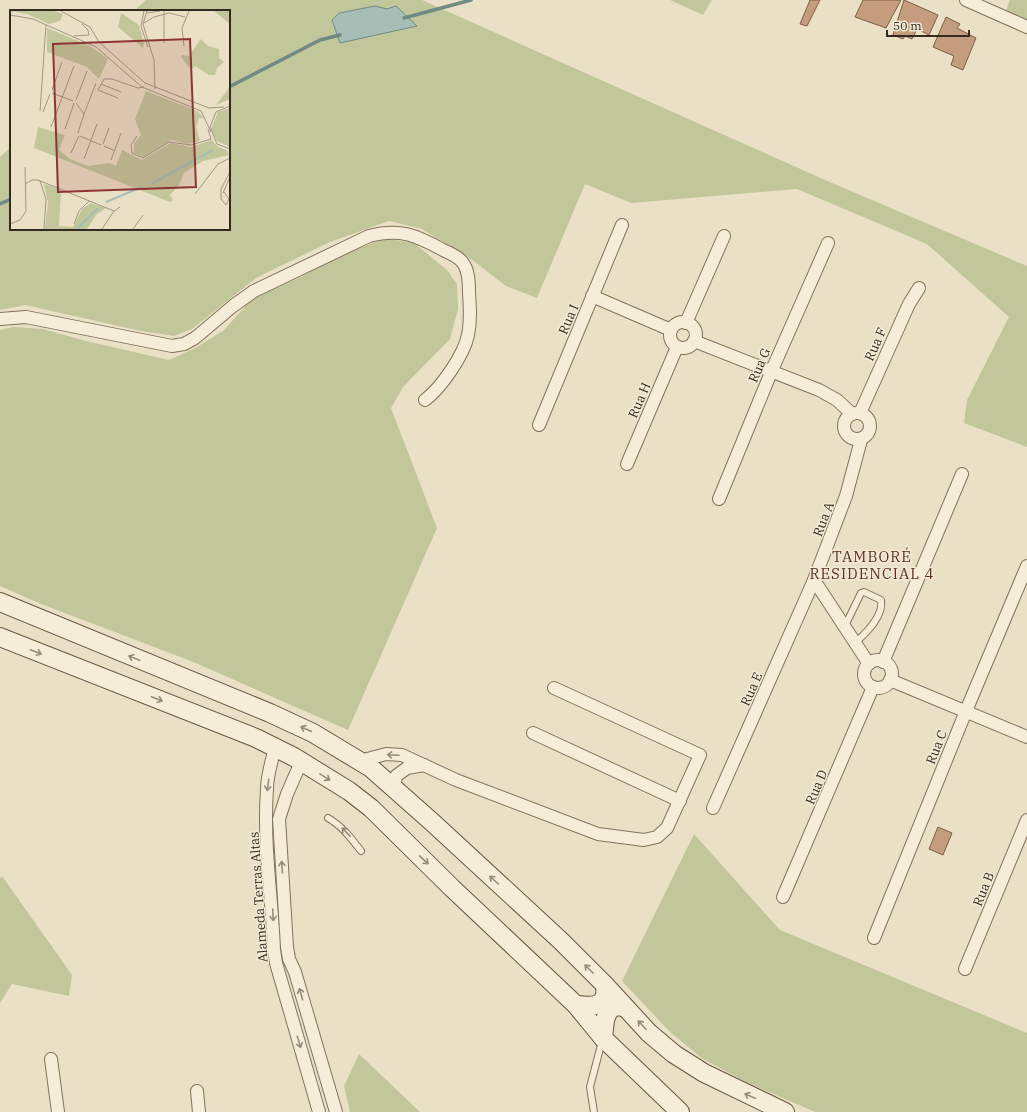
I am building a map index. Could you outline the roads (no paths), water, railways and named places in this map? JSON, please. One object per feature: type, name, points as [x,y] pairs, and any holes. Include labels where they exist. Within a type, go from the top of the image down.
[{"type":"main road","points":[[0,602],[270,713],[313,733],[360,761],[394,788],[528,910],[605,985],[649,1033],[674,1054],[704,1073],[785,1112]]},
{"type":"main road","points":[[0,636],[275,747],[348,791],[371,808],[452,888],[576,1005],[603,1038],[680,1112]]},
{"type":"main road","points":[[576,1005],[597,1005],[603,1001],[606,994],[605,985]]},
{"type":"main road","points":[[603,1038],[608,1012],[614,1006],[625,1007]]},
{"type":"street","points":[[966,0],[1027,27]]},
{"type":"street","name":"Rua I","points":[[539,425],[622,225]]},
{"type":"street","points":[[0,319],[26,317],[172,346],[184,344],[195,338],[233,306],[254,291],[369,236],[385,232],[402,232],[418,236],[455,256],[463,263],[467,271],[470,309],[468,337],[463,349],[445,378],[434,394],[425,400]]},
{"type":"street","points":[[686,323],[724,236]]},
{"type":"street","name":"Rua G","points":[[718,499],[772,370],[828,243]]},
{"type":"street","name":"Rua F","points":[[856,414],[905,310],[919,288]]},
{"type":"street","points":[[592,296],[671,330]]},
{"type":"street","points":[[679,323],[686,323],[694,330],[694,341],[689,346],[677,347],[670,338],[671,330],[679,323]]},
{"type":"street","points":[[694,341],[772,370],[819,390],[837,400],[856,414],[868,418],[871,426],[868,435],[861,440],[852,439],[845,433],[844,424],[848,417],[856,414]]},
{"type":"street","name":"Rua H","points":[[627,464],[677,347]]},
{"type":"street","name":"Rua A","points":[[814,580],[846,496],[861,440]]},
{"type":"street","points":[[883,662],[962,474]]},
{"type":"street","name":"Rua C","points":[[874,938],[966,711],[1027,566]]},
{"type":"street","points":[[814,580],[869,664]]},
{"type":"street","name":"Rua E","points":[[713,808],[814,580]]},
{"type":"street","points":[[876,661],[883,662],[891,670],[890,680],[885,686],[873,687],[865,679],[865,671],[869,664],[876,661]]},
{"type":"street","points":[[890,680],[1027,737]]},
{"type":"street","name":"Rua D","points":[[783,897],[873,687]]},
{"type":"street","points":[[360,761],[386,754],[402,755],[463,782],[598,834],[623,839],[644,840],[657,837],[667,828],[700,756],[554,688]]},
{"type":"street","points":[[533,733],[680,801]]},
{"type":"street","name":"Alameda Terras Altas","points":[[275,747],[267,787],[266,804],[268,861],[276,963],[319,1112]]},
{"type":"street","name":"Alameda Terras Altas","points":[[301,762],[287,794],[279,818],[289,959],[295,972],[336,1112]]},
{"type":"street","points":[[394,788],[396,776],[407,768],[424,765]]},
{"type":"street","points":[[266,804],[279,818]]},
{"type":"street","name":"Rua B","points":[[965,969],[1027,820]]},
{"type":"street","points":[[51,1059],[58,1112]]},
{"type":"street","points":[[197,1091],[199,1112]]},
{"type":"lane","points":[[844,626],[861,593],[864,592],[881,600],[881,608],[875,620],[869,629],[856,642]]},
{"type":"lane","points":[[328,818],[344,831],[361,851]]},
{"type":"lane","points":[[594,1112],[590,1087],[603,1038]]},
{"type":"water","points":[[375,6],[387,9],[396,6],[417,26],[340,43],[332,20],[339,13]]},
{"type":"waterway","points":[[404,18],[471,0]]},
{"type":"waterway","points":[[230,86],[320,40],[340,35]]},
{"type":"waterway","points":[[0,204],[10,199]]},
{"type":"district","name":"TAMBORÉ RESIDENCIAL 4","points":[[872,566]]}]
